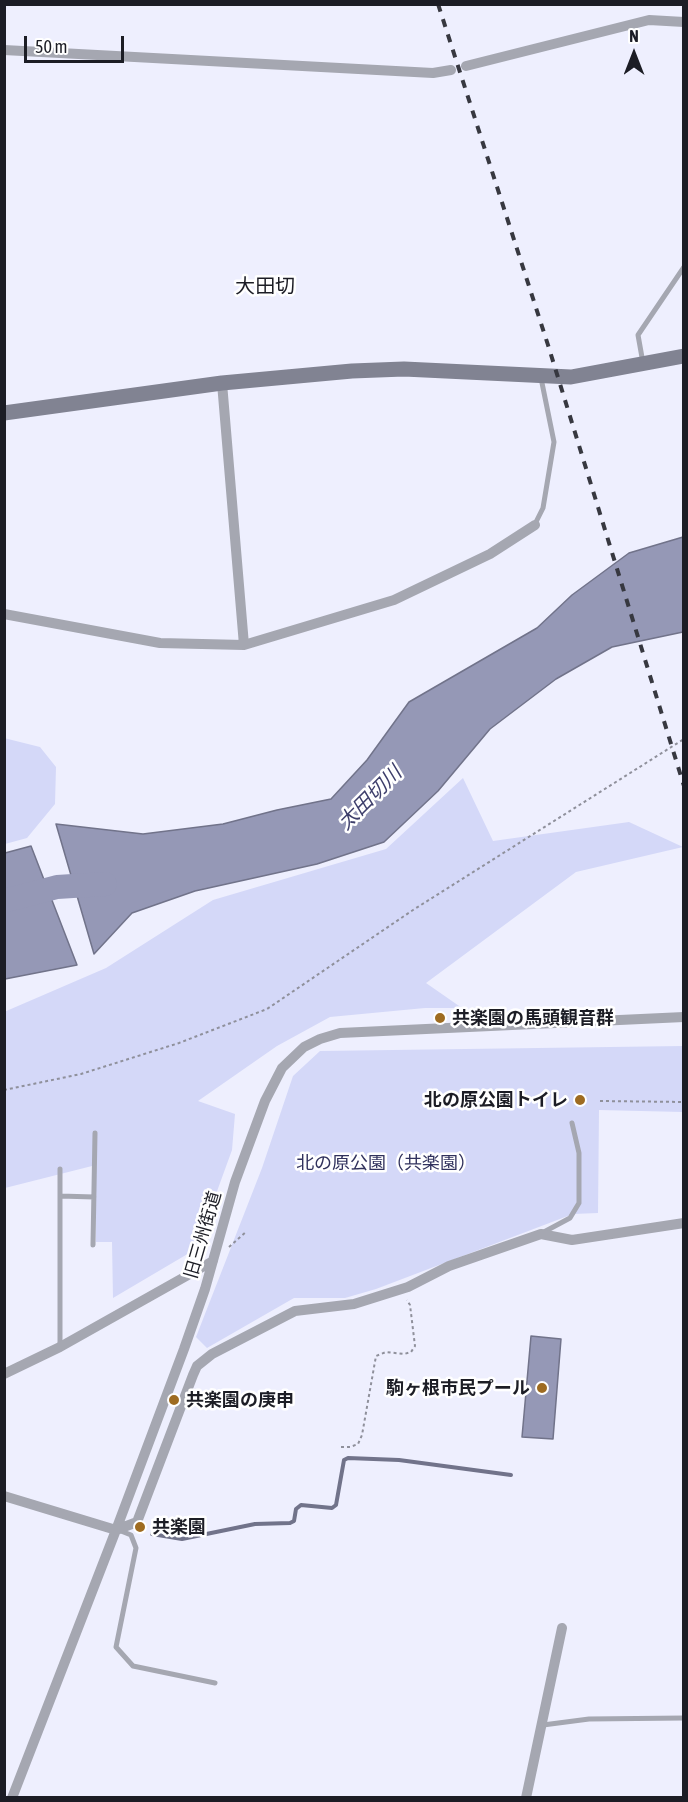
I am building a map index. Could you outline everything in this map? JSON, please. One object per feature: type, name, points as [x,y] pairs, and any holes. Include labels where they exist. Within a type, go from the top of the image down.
[{"type":"street","points":[[466,66],[649,20],[684,22]]},
{"type":"street","points":[[4,51],[433,73],[451,70]]},
{"type":"street","points":[[4,413],[222,383],[352,371],[404,369],[571,377],[684,356]]},
{"type":"street","points":[[222,383],[244,645]]},
{"type":"street","points":[[4,614],[160,643],[244,645],[394,600],[489,554],[535,525]]},
{"type":"street","name":"旧三州街道","points":[[12,1797],[184,1349],[236,1182],[265,1101],[282,1068],[312,1042],[339,1033],[684,1017]]},
{"type":"street","points":[[4,1496],[116,1530],[137,1522],[197,1366],[212,1353],[295,1311],[354,1305],[402,1289],[449,1266],[541,1234],[572,1240],[684,1223]]},
{"type":"street","points":[[4,1374],[60,1347],[213,1261]]},
{"type":"street","points":[[526,1797],[562,1628]]},
{"type":"lane","points":[[643,365],[638,335],[684,267]]},
{"type":"lane","points":[[535,525],[543,508],[554,442],[541,377]]},
{"type":"lane","points":[[541,1234],[570,1218],[579,1203],[579,1153],[572,1123]]},
{"type":"lane","points":[[93,1245],[95,1132]]},
{"type":"lane","points":[[60,1169],[60,1347]]},
{"type":"lane","points":[[60,1196],[94,1197]]},
{"type":"lane","points":[[156,1421],[173,1428]]},
{"type":"lane","points":[[116,1530],[131,1535],[136,1548],[116,1647],[133,1666],[215,1683]]},
{"type":"lane","points":[[543,1725],[589,1719],[684,1718]]},
{"type":"path","points":[[4,1090],[81,1074],[178,1043],[267,1009],[413,910],[684,739]]},
{"type":"path","points":[[600,1101],[684,1102]]},
{"type":"path","points":[[203,1206],[208,1245]]},
{"type":"path","points":[[225,1251],[246,1232]]},
{"type":"path","points":[[341,1447],[358,1444],[362,1435],[376,1356],[386,1352],[405,1354],[411,1352],[415,1346],[410,1305],[402,1289]]},
{"type":"green space","points":[[4,738],[40,747],[56,767],[55,804],[27,838],[5,844]]},
{"type":"green space","points":[[463,778],[493,841],[629,822],[683,847],[576,872],[426,983],[462,1008],[425,1008],[330,1017],[277,1046],[198,1101],[235,1114],[232,1150],[196,1249],[113,1298],[112,1242],[96,1242],[96,1165],[5,1188],[4,1012],[106,968],[213,900],[386,849]]},
{"type":"green space","name":"北の原公園（共楽園）","points":[[683,1046],[683,1112],[599,1110],[598,1213],[573,1214],[376,1289],[345,1298],[294,1298],[207,1348],[196,1337],[262,1168],[293,1076],[320,1051]]},
{"type":"water","points":[[683,537],[683,632],[612,647],[556,679],[490,729],[438,791],[384,842],[317,864],[195,891],[132,913],[94,954],[56,824],[143,834],[223,824],[331,799],[367,760],[409,702],[537,628],[572,595],[629,553]]},
{"type":"water","points":[[31,846],[77,965],[5,979],[5,853]]},
{"type":"water","name":"駒ヶ根市民プール","points":[[531,1336],[561,1339],[553,1439],[522,1437]]},
{"type":"waterway","name":"太田切川","points":[[4,901],[57,887],[105,884]]},
{"type":"waterway","points":[[152,1534],[182,1539],[255,1524],[290,1523],[294,1521],[296,1509],[301,1505],[332,1508],[336,1505],[344,1460],[348,1458],[399,1460],[511,1475]]},
{"type":"railway","points":[[438,4],[548,345],[684,786]]},
{"type":"place","name":"共楽園の馬頭観音群","points":[[440,1018]]},
{"type":"place","name":"北の原公園トイレ","points":[[580,1100]]},
{"type":"place","name":"駒ヶ根市民プール","points":[[542,1388]]},
{"type":"place","name":"共楽園の庚申","points":[[174,1400]]},
{"type":"place","name":"共楽園","points":[[140,1527]]},
{"type":"district","name":"大田切","points":[[265,287]]}]
